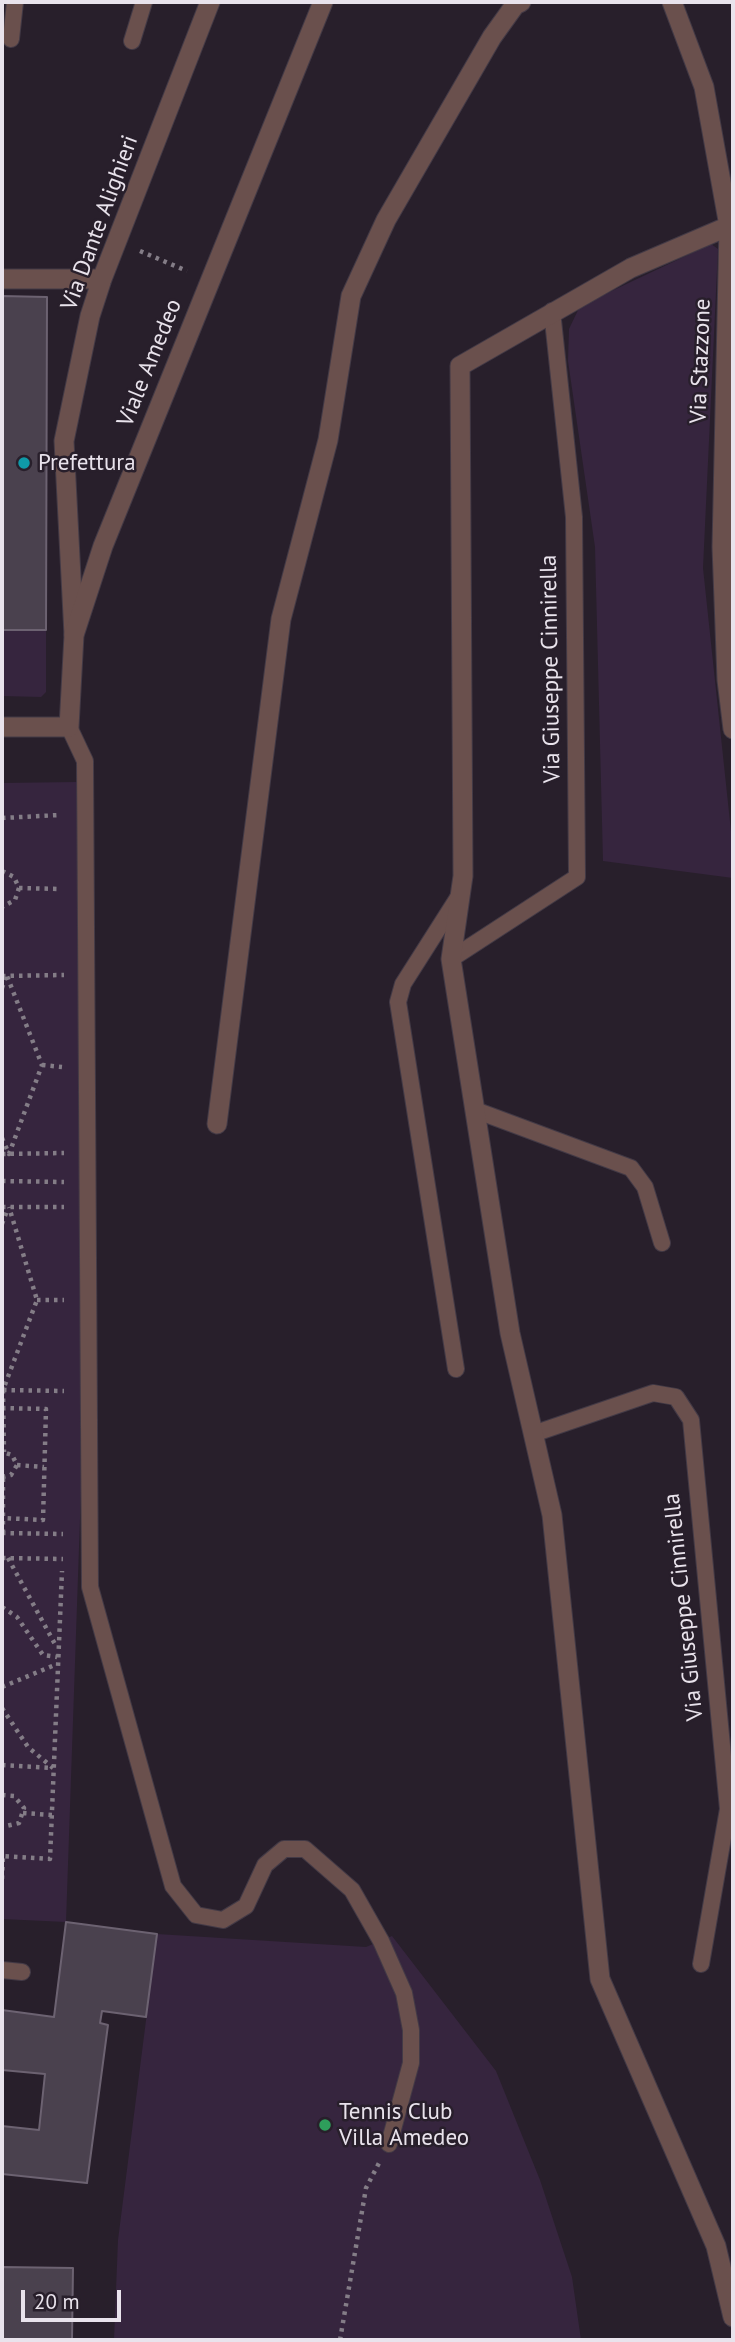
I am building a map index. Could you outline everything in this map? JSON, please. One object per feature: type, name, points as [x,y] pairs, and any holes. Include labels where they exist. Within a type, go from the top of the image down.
[{"type":"street","name":"Via Dante Alighieri","points":[[74,635],[64,441],[90,316],[116,241],[209,2]]},
{"type":"street","name":"Viale Amedeo","points":[[69,727],[74,635],[103,546],[323,2]]},
{"type":"street","points":[[217,1124],[281,619],[328,440],[351,296],[386,220],[492,37],[515,5],[522,2]]},
{"type":"street","name":"Via Stazzone","points":[[672,2],[704,87],[729,226],[722,547],[727,680],[733,729]]},
{"type":"street","points":[[729,226],[631,268],[460,366],[463,862],[451,959],[510,1333],[552,1516],[600,1979],[716,2246],[733,2317]]},
{"type":"street","points":[[2,279],[102,279]]},
{"type":"street","points":[[2,727],[69,727]]},
{"type":"lane","points":[[11,39],[15,2]]},
{"type":"lane","points":[[132,41],[144,2]]},
{"type":"lane","name":"Via Giuseppe Cinnirella","points":[[451,959],[577,877],[574,517],[552,311]]},
{"type":"lane","points":[[69,727],[85,761],[90,1587],[173,1886],[196,1915],[223,1920],[246,1906],[265,1865],[284,1849],[305,1849],[352,1890],[381,1941],[404,1993],[411,2030],[411,2063],[389,2144]]},
{"type":"lane","points":[[456,1369],[398,1002],[403,984],[460,894]]},
{"type":"lane","points":[[475,1110],[631,1168],[645,1187],[662,1243]]},
{"type":"lane","name":"Via Giuseppe Cinnirella","points":[[533,1434],[653,1393],[676,1397],[691,1420],[728,1809],[701,1964]]},
{"type":"lane","points":[[2,1970],[22,1972]]},
{"type":"path","points":[[116,241],[210,281]]},
{"type":"path","points":[[2,818],[65,815]]},
{"type":"path","points":[[2,871],[14,877],[19,888],[15,900],[2,907]]},
{"type":"path","points":[[19,888],[66,889],[66,901]]},
{"type":"path","points":[[67,963],[68,987]]},
{"type":"path","points":[[4,976],[67,975]]},
{"type":"path","points":[[2,988],[4,976]]},
{"type":"path","points":[[4,976],[42,1065],[9,1154]]},
{"type":"path","points":[[42,1065],[69,1067],[69,1060]]},
{"type":"path","points":[[2,1138],[9,1154]]},
{"type":"path","points":[[2,1154],[69,1153],[69,1163]]},
{"type":"path","points":[[2,1181],[70,1182],[69,1172]]},
{"type":"path","points":[[2,1207],[69,1207]]},
{"type":"path","points":[[2,1224],[9,1207]]},
{"type":"path","points":[[9,1207],[37,1300],[2,1389],[3,1452],[12,1455],[17,1465]]},
{"type":"path","points":[[37,1300],[69,1300]]},
{"type":"path","points":[[67,1404],[68,1378]]},
{"type":"path","points":[[2,1389],[67,1391]]},
{"type":"path","points":[[2,1408],[46,1409],[43,1520],[3,1518]]},
{"type":"path","points":[[17,1465],[44,1467]]},
{"type":"path","points":[[17,1465],[11,1475],[2,1477],[2,1534],[63,1534]]},
{"type":"path","points":[[2,1879],[3,1856],[50,1859],[64,1521]]},
{"type":"path","points":[[5,1558],[63,1559]]},
{"type":"path","points":[[5,1558],[57,1648]]},
{"type":"path","points":[[2,1607],[17,1618],[43,1655],[57,1657]]},
{"type":"path","points":[[2,1687],[57,1664]]},
{"type":"path","points":[[2,1708],[28,1747],[54,1768]]},
{"type":"path","points":[[2,1765],[54,1768]]},
{"type":"path","points":[[2,1795],[19,1799],[23,1814],[14,1827],[2,1827]]},
{"type":"path","points":[[23,1814],[52,1815]]},
{"type":"path","points":[[341,2340],[366,2188],[389,2144]]},
{"type":"shaded area","points":[[711,244],[718,249],[703,568],[733,850],[733,878],[603,861],[595,547],[568,361],[569,329],[580,306]]},
{"type":"shaded area","points":[[2,630],[46,630],[46,692],[41,697],[2,696]]},
{"type":"shaded area","points":[[77,782],[81,1490],[66,1922],[2,1919],[2,783]]},
{"type":"shaded area","name":"Tennis Club Villa Amedeo","points":[[157,1934],[366,1947],[392,1936],[496,2071],[540,2180],[572,2277],[581,2340],[114,2340],[118,2240]]},
{"type":"building","name":"Prefettura","points":[[2,296],[47,297],[46,630],[2,630]]},
{"type":"building","points":[[66,1922],[157,1934],[146,2017],[102,2011],[100,2023],[108,2025],[87,2183],[2,2174],[2,2126],[39,2130],[45,2074],[2,2070],[2,2010],[54,2017]]},
{"type":"building","points":[[2,2267],[73,2268],[72,2340],[2,2340]]},
{"type":"place","name":"Prefettura","points":[[24,463]]},
{"type":"place","name":"Tennis Club Villa Amedeo","points":[[325,2125]]}]
